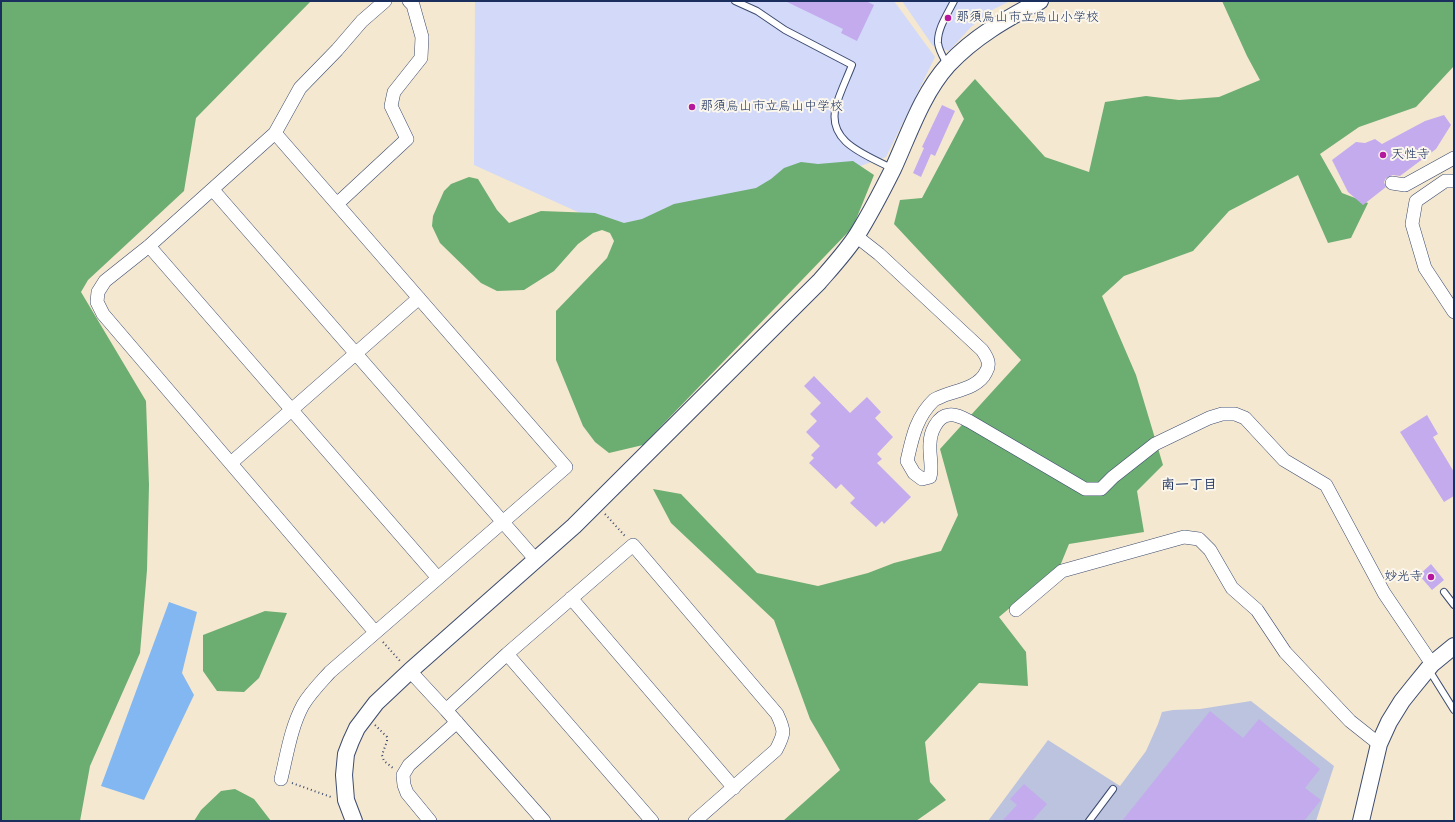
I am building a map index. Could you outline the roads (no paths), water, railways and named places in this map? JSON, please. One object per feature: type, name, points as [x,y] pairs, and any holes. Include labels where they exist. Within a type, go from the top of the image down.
[{"type":"street","points":[[375,632],[103,314],[97,302],[98,292],[105,281],[149,246],[275,133],[300,88],[337,50],[362,21],[385,1]]},
{"type":"street","points":[[337,204],[408,139],[391,106],[394,92],[420,58],[422,37],[412,5],[409,1]]},
{"type":"street","points":[[354,821],[346,800],[344,775],[346,754],[357,728],[381,698],[597,504],[819,282],[856,236],[869,216],[926,98],[948,65],[978,37],[996,25],[1040,1]]},
{"type":"street","points":[[275,133],[566,467],[375,632],[330,672],[315,688],[303,705],[292,732],[281,779]]},
{"type":"street","points":[[1392,182],[1405,185],[1454,158]]},
{"type":"street","points":[[1451,178],[1416,201],[1412,224],[1425,268],[1454,312]]},
{"type":"street","points":[[213,190],[536,560]]},
{"type":"street","points":[[856,236],[906,278],[982,350],[988,358],[988,368],[983,378],[974,384],[936,399],[920,417],[913,436],[907,461],[914,473],[922,479],[930,478],[932,471],[930,442],[938,421],[948,415],[956,415],[969,421],[1084,489],[1101,489],[1113,477],[1155,444],[1209,418],[1222,414],[1235,414],[1245,418],[1284,460],[1326,485],[1384,593],[1430,667]]},
{"type":"street","points":[[149,246],[438,578]]},
{"type":"street","points":[[231,463],[419,298]]},
{"type":"street","points":[[1016,610],[1062,571],[1184,537],[1199,539],[1210,550],[1232,588],[1257,610],[1285,652],[1350,721],[1379,744]]},
{"type":"street","points":[[446,710],[507,654],[633,545],[776,714],[783,727],[782,740],[776,750],[695,821]]},
{"type":"street","points":[[571,598],[734,788]]},
{"type":"street","points":[[1360,821],[1379,744],[1389,722],[1402,701],[1430,667],[1454,646]]},
{"type":"street","points":[[507,654],[652,821]]},
{"type":"street","points":[[410,671],[544,821]]},
{"type":"street","points":[[430,821],[407,793],[403,774],[409,765],[457,722]]},
{"type":"lane","points":[[735,1],[757,11],[785,30],[852,65],[836,106],[834,119],[836,130],[844,141],[855,150],[892,169]]},
{"type":"lane","points":[[948,65],[941,53],[938,43],[939,32],[954,1]]},
{"type":"lane","points":[[1444,592],[1454,605]]},
{"type":"lane","points":[[1430,667],[1454,710]]},
{"type":"lane","points":[[1089,821],[1112,789]]},
{"type":"water","points":[[169,602],[197,612],[182,673],[194,695],[144,800],[101,786]]},
{"type":"place","name":"那須烏山市立烏山小学校","points":[[948,18]]},
{"type":"place","name":"那須烏山市立烏山中学校","points":[[692,107]]},
{"type":"place","name":"天性寺","points":[[1383,155]]},
{"type":"place","name":"妙光寺","points":[[1431,577]]},
{"type":"district","name":"南一丁目","points":[[1189,485]]}]
